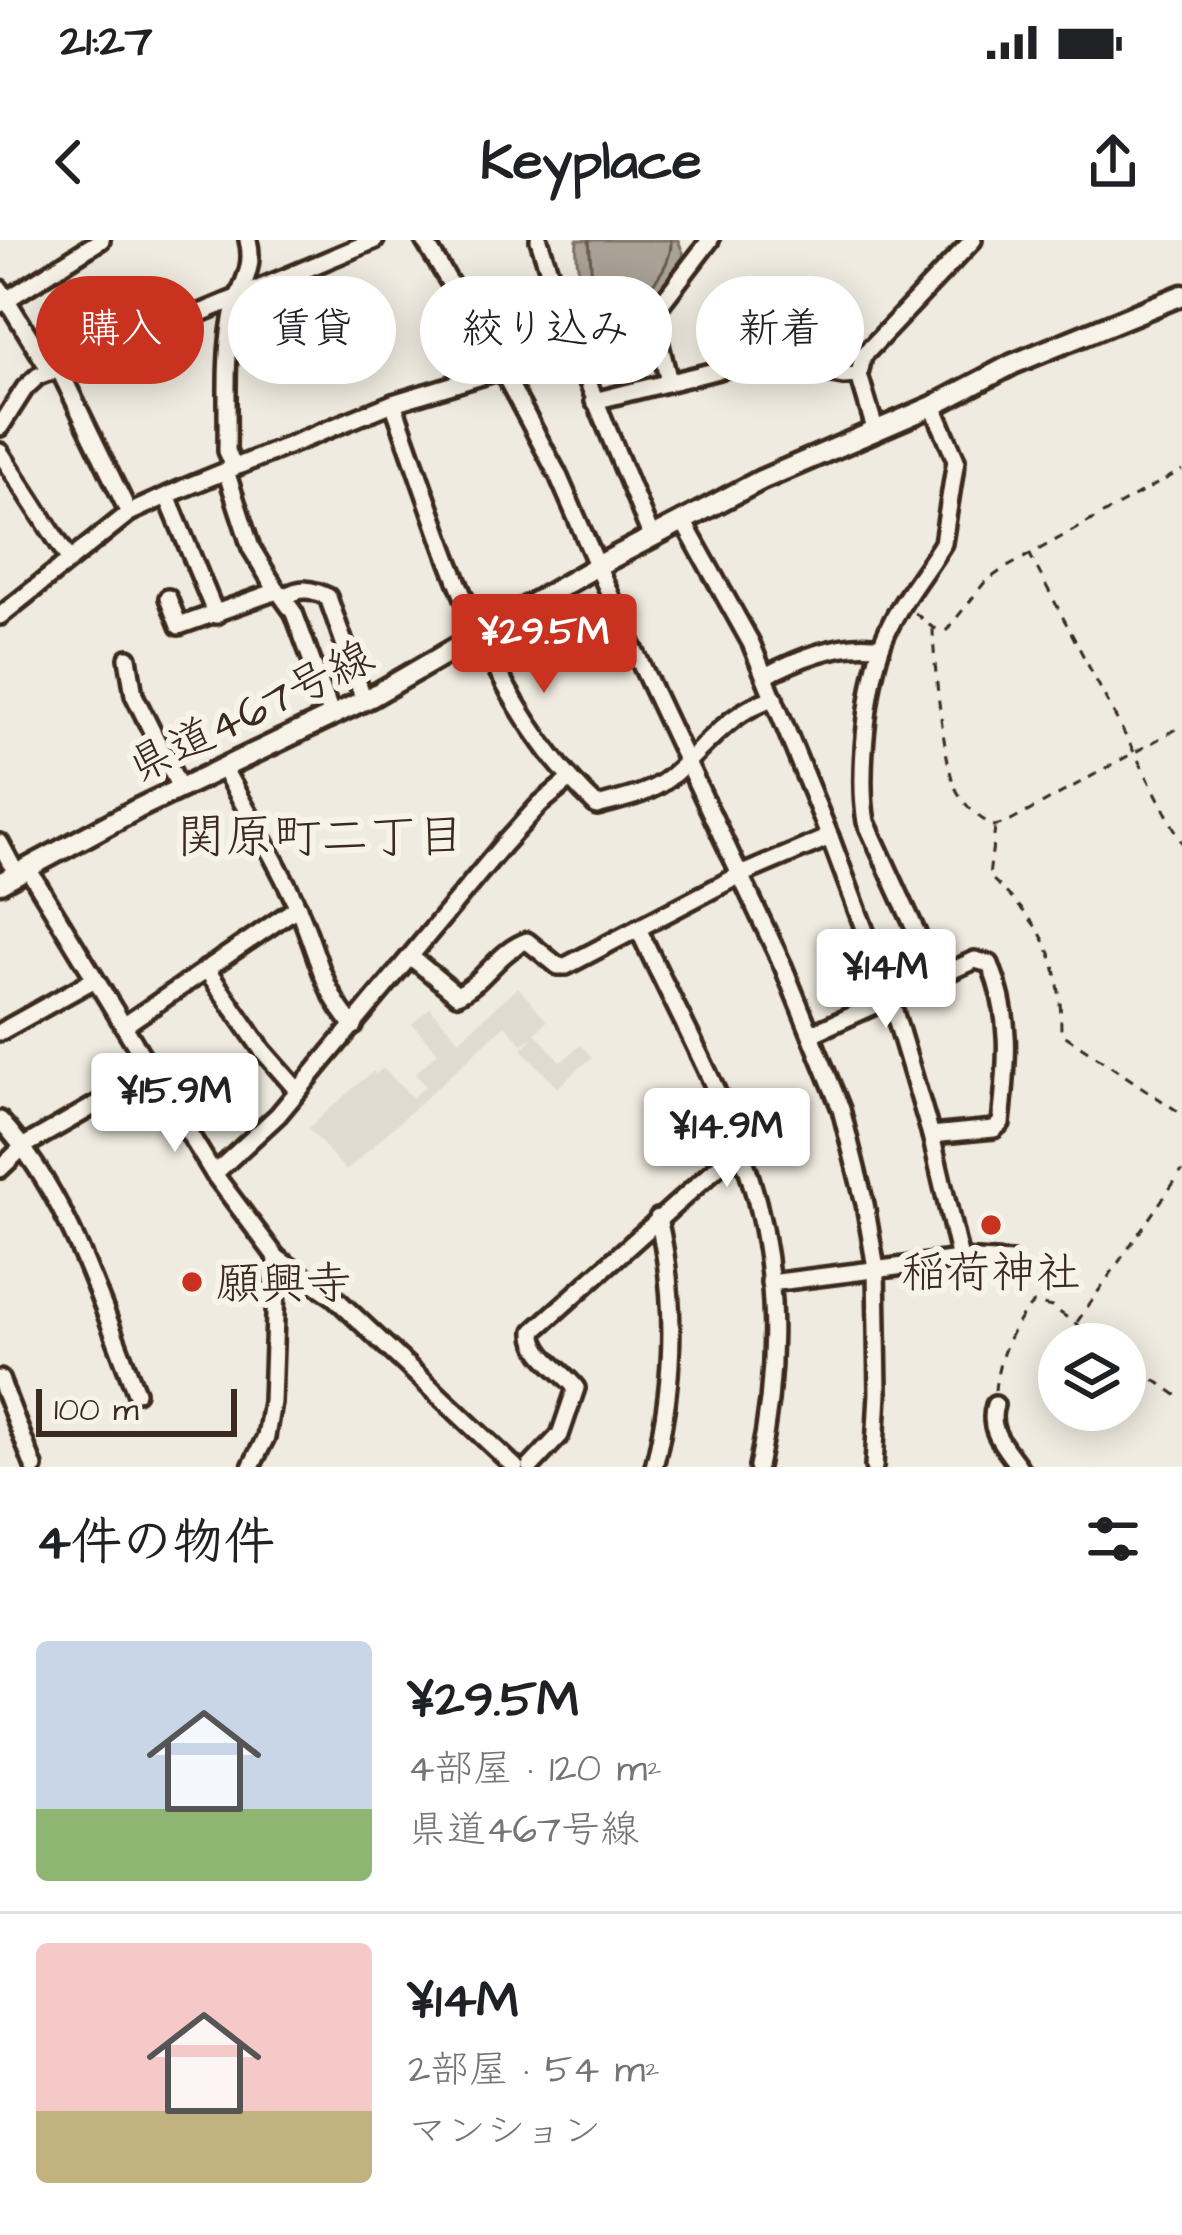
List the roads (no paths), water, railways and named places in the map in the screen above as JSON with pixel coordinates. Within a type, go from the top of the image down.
[{"type":"main road","name":"県道467号線","points":[[14,874],[364,700],[599,565],[761,480],[877,432],[1013,364],[1182,295]]},
{"type":"street","points":[[36,344],[2,298],[100,240]]},
{"type":"street","points":[[248,240],[248,276]]},
{"type":"street","points":[[290,276],[375,240]]},
{"type":"street","points":[[424,240],[446,276]]},
{"type":"street","points":[[539,240],[551,276]]},
{"type":"street","points":[[672,288],[710,240]]},
{"type":"street","points":[[864,362],[869,348],[973,240]]},
{"type":"street","points":[[0,427],[26,388],[36,382]]},
{"type":"street","points":[[62,384],[129,513]]},
{"type":"street","points":[[230,384],[227,451],[251,548],[281,594],[332,716]]},
{"type":"street","points":[[0,616],[129,513],[393,403],[452,384]]},
{"type":"street","points":[[509,384],[558,476],[812,1034],[849,1139],[876,1268],[874,1467]]},
{"type":"street","points":[[588,384],[652,538]]},
{"type":"street","points":[[594,401],[661,384]]},
{"type":"street","points":[[862,384],[877,432]]},
{"type":"street","points":[[393,403],[479,637],[569,780],[598,806],[641,794],[667,780],[737,714],[774,698]]},
{"type":"street","points":[[933,406],[953,449],[954,482],[943,543],[881,647],[865,753],[863,804],[866,822],[937,977]]},
{"type":"street","points":[[0,452],[69,560]]},
{"type":"street","points":[[167,496],[215,616]]},
{"type":"street","points":[[683,521],[765,676],[830,837],[891,1001],[931,1135],[960,1259]]},
{"type":"street","points":[[168,598],[179,626],[295,590],[312,589],[328,597],[364,700]]},
{"type":"street","points":[[765,676],[794,660],[857,646],[881,647]]},
{"type":"street","points":[[128,658],[134,695],[180,788]]},
{"type":"street","points":[[224,767],[298,908],[341,1013],[354,1026]]},
{"type":"street","points":[[214,1174],[265,1129],[502,846],[569,780]]},
{"type":"street","points":[[411,958],[457,994],[475,984],[518,943],[534,944],[558,966],[566,966],[740,875],[830,837]]},
{"type":"street","points":[[0,843],[14,874],[125,1025],[214,1174],[277,1258],[333,1296],[515,1467]]},
{"type":"street","points":[[125,1025],[298,908]]},
{"type":"street","points":[[638,928],[740,1147],[758,1206],[770,1283],[772,1385],[758,1467]]},
{"type":"street","points":[[812,1034],[975,960],[990,964],[1002,993],[1009,1031],[1001,1123],[994,1129],[931,1135]]},
{"type":"street","points":[[206,969],[263,1052],[298,1091]]},
{"type":"street","points":[[0,1031],[94,979]]},
{"type":"street","points":[[0,1168],[24,1146],[154,1071]]},
{"type":"street","points":[[0,1120],[24,1146],[75,1237],[136,1392]]},
{"type":"street","points":[[530,1467],[560,1435],[576,1388],[537,1349],[534,1331],[740,1147]]},
{"type":"street","points":[[653,1467],[670,1372],[669,1304],[658,1218]]},
{"type":"street","points":[[251,1467],[266,1437],[272,1402],[277,1258]]},
{"type":"street","points":[[770,1283],[960,1259],[1011,1262]]},
{"type":"street","points":[[0,1379],[34,1467]]},
{"type":"street","points":[[993,1412],[1018,1467]]},
{"type":"water","points":[[577,240],[678,240],[684,255],[669,276],[580,276]]},
{"type":"place","name":"稲荷神社","points":[[991,1225]]},
{"type":"place","name":"願興寺","points":[[192,1282]]},
{"type":"district","name":"関原町二丁目","points":[[321,835]]}]
